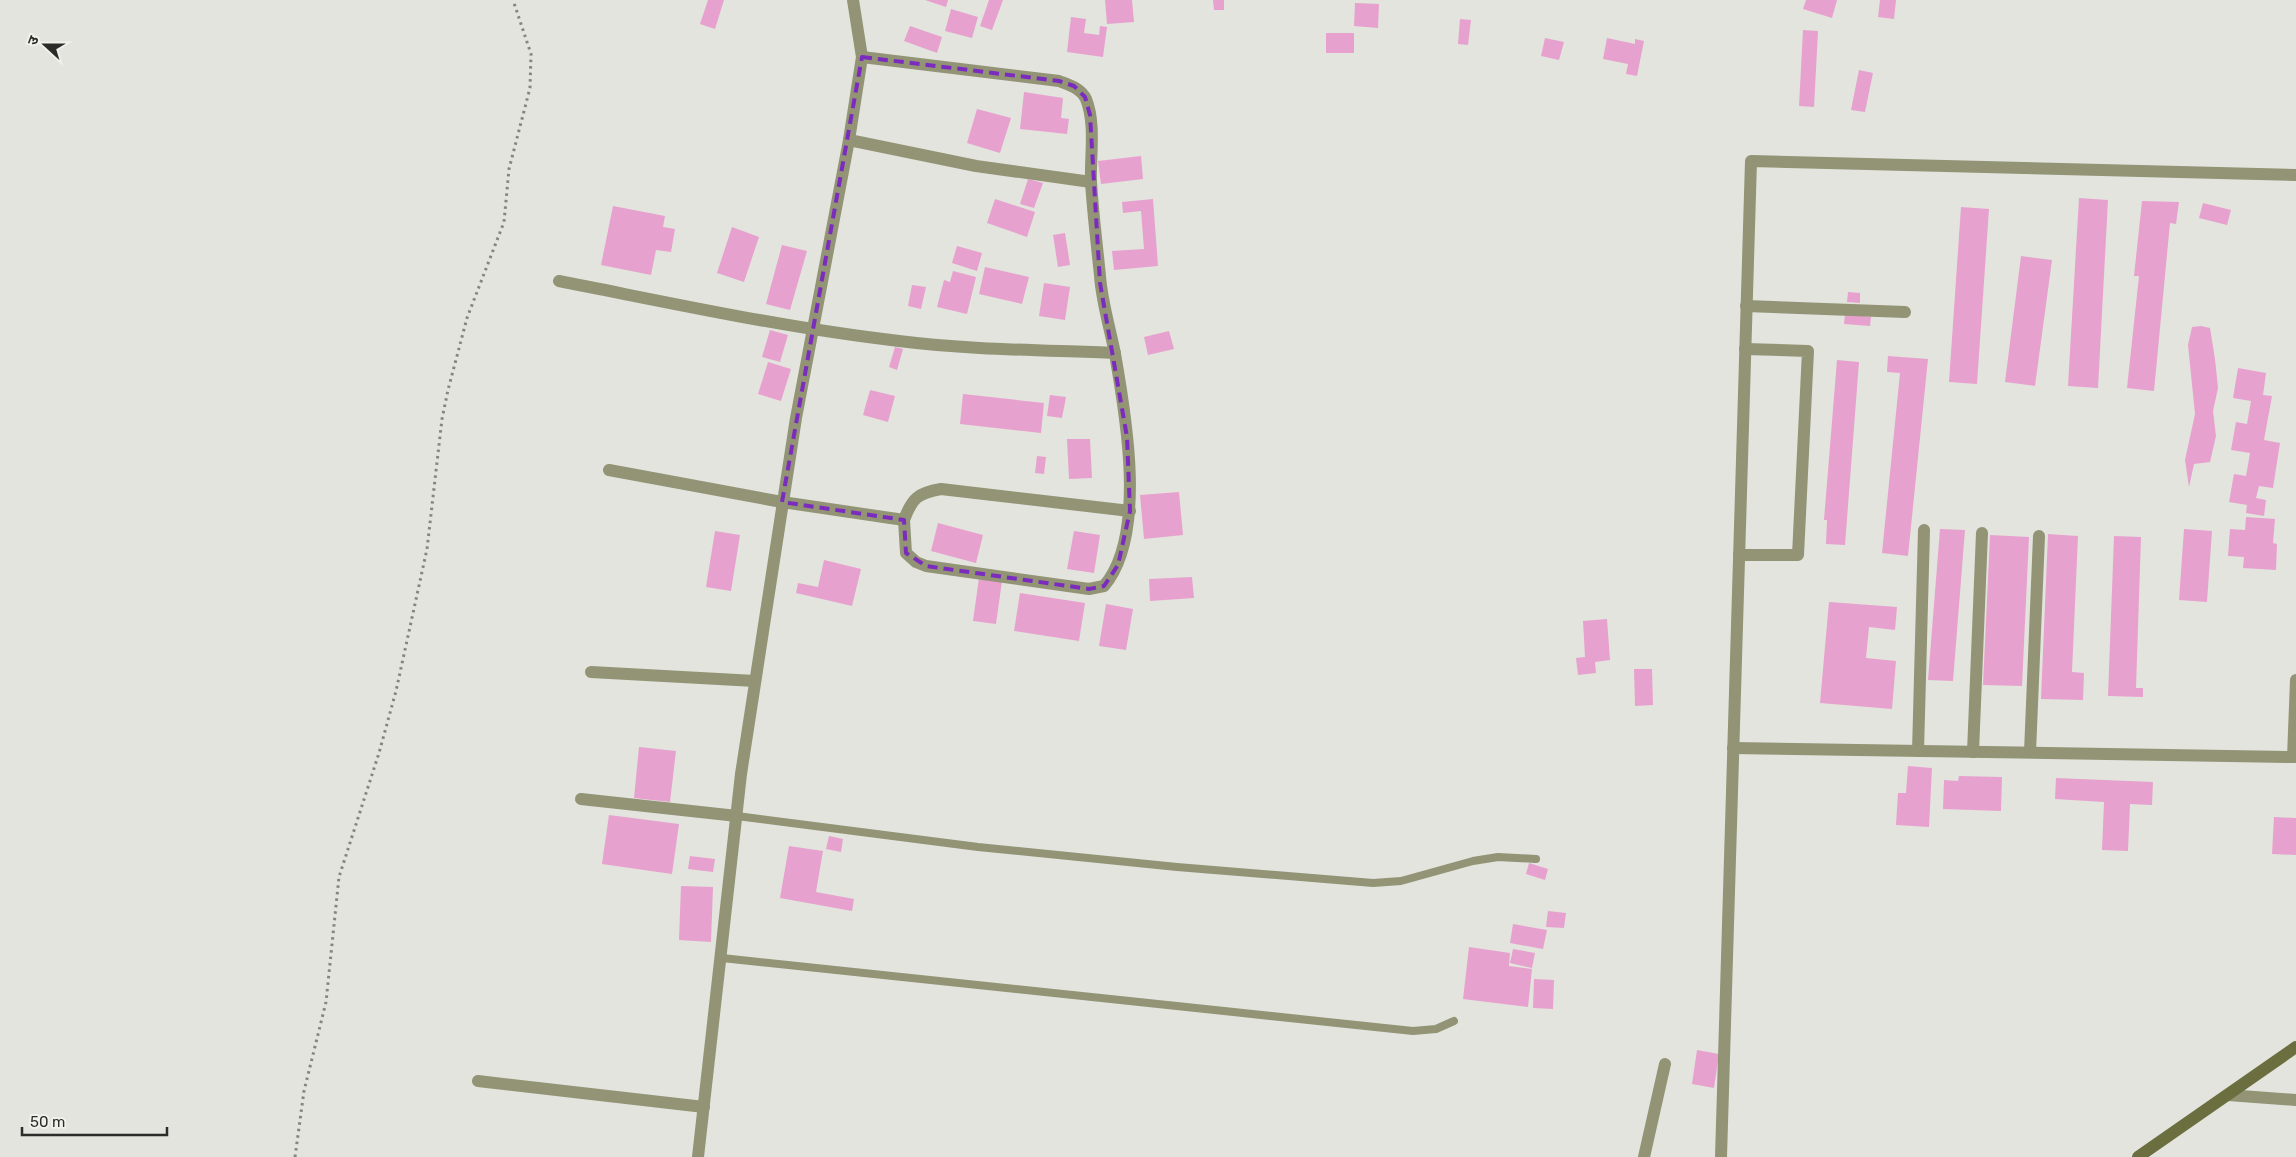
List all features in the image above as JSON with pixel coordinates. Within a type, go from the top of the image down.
[{"type":"main road","points":[[2138,1157],[2296,1047]]},
{"type":"street","points":[[698,1157],[722,958],[741,774],[782,502],[849,140],[862,57],[858,22],[852,0]]},
{"type":"street","points":[[862,57],[1059,81],[1074,86],[1086,98],[1090,115],[1091,182],[1100,283],[1115,352],[1127,437],[1130,511],[1114,571],[1104,586],[1089,589],[926,566],[916,562],[906,553],[904,520],[910,504],[916,497],[925,492],[941,489],[1130,511]]},
{"type":"street","points":[[849,140],[976,166],[1091,182]]},
{"type":"street","points":[[1721,1157],[1750,161],[2296,175]]},
{"type":"street","points":[[559,281],[814,330],[953,346],[1115,352]]},
{"type":"street","points":[[1746,306],[1905,312]]},
{"type":"street","points":[[1739,555],[1798,555],[1808,350],[1745,349]]},
{"type":"street","points":[[609,470],[782,502],[904,520]]},
{"type":"street","points":[[1918,751],[1924,530]]},
{"type":"street","points":[[1973,752],[1982,533]]},
{"type":"street","points":[[2030,752],[2039,536]]},
{"type":"street","points":[[591,672],[755,682]]},
{"type":"street","points":[[1733,748],[2295,757],[2296,680]]},
{"type":"street","points":[[580,799],[737,816]]},
{"type":"street","points":[[1644,1157],[1665,1064]]},
{"type":"street","points":[[478,1081],[704,1107]]},
{"type":"street","points":[[2228,1095],[2296,1100]]},
{"type":"lane","points":[[737,816],[978,847],[1178,867],[1373,883],[1401,881],[1474,862],[1498,858],[1536,859]]},
{"type":"lane","points":[[722,958],[1413,1031],[1436,1029],[1454,1021]]},
{"type":"path","points":[[295,1157],[304,1091],[326,1002],[339,877],[380,753],[396,691],[427,549],[441,427],[448,390],[467,318],[504,222],[509,169],[530,88],[531,54],[513,0]]},
{"type":"highlighted area","points":[[862,57],[1059,81],[1074,86],[1085,97],[1090,115],[1100,283],[1127,437],[1130,511],[1118,565],[1104,586],[1089,589],[926,566],[906,553],[904,520],[782,502]]},
{"type":"building","points":[[708,0],[724,0],[715,29],[700,24]]},
{"type":"building","points":[[925,0],[948,0],[946,7]]},
{"type":"building","points":[[989,0],[1003,0],[992,30],[980,26]]},
{"type":"building","points":[[1105,0],[1132,0],[1134,22],[1107,24]]},
{"type":"building","points":[[1213,0],[1224,0],[1224,10],[1214,10]]},
{"type":"building","points":[[1806,0],[1837,0],[1832,18],[1803,9]]},
{"type":"building","points":[[1880,0],[1896,0],[1894,19],[1878,17]]},
{"type":"building","points":[[1355,3],[1379,4],[1378,28],[1354,26]]},
{"type":"building","points":[[951,9],[978,17],[972,38],[945,31]]},
{"type":"building","points":[[1071,17],[1086,19],[1084,33],[1099,35],[1100,26],[1107,27],[1103,57],[1067,52]]},
{"type":"building","points":[[1460,19],[1471,20],[1468,45],[1458,44]]},
{"type":"building","points":[[910,26],[942,37],[937,53],[904,41]]},
{"type":"building","points":[[1803,30],[1818,31],[1814,107],[1799,106]]},
{"type":"building","points":[[1326,33],[1354,33],[1354,53],[1326,53]]},
{"type":"building","points":[[1545,38],[1564,42],[1559,60],[1541,56]]},
{"type":"building","points":[[1607,38],[1635,44],[1635,39],[1644,41],[1637,76],[1626,74],[1628,64],[1603,59]]},
{"type":"building","points":[[1859,70],[1873,73],[1865,112],[1851,110]]},
{"type":"building","points":[[1024,92],[1063,98],[1061,118],[1069,119],[1067,134],[1020,129]]},
{"type":"building","points":[[977,109],[1011,118],[1000,153],[967,143]]},
{"type":"building","points":[[1141,156],[1143,179],[1101,184],[1098,161]]},
{"type":"building","points":[[1028,179],[1043,183],[1034,208],[1020,204]]},
{"type":"building","points":[[2079,198],[2108,200],[2098,388],[2068,386]]},
{"type":"building","points":[[995,199],[1035,212],[1027,237],[987,223]]},
{"type":"building","points":[[1153,199],[1158,266],[1114,270],[1112,251],[1144,249],[1141,211],[1123,213],[1122,202]]},
{"type":"building","points":[[2142,201],[2179,202],[2176,224],[2170,223],[2154,391],[2127,388],[2139,276],[2134,276]]},
{"type":"building","points":[[2203,203],[2231,210],[2227,225],[2199,218]]},
{"type":"building","points":[[613,206],[665,216],[663,227],[675,229],[671,252],[656,250],[651,275],[601,265]]},
{"type":"building","points":[[1961,207],[1989,209],[1977,384],[1949,382]]},
{"type":"building","points":[[732,227],[759,237],[744,282],[717,273]]},
{"type":"building","points":[[1065,233],[1070,265],[1058,267],[1053,235]]},
{"type":"building","points":[[782,245],[807,251],[790,310],[766,304]]},
{"type":"building","points":[[957,246],[982,253],[977,271],[952,263]]},
{"type":"building","points":[[2021,256],[2052,260],[2035,386],[2005,382]]},
{"type":"building","points":[[985,267],[1029,277],[1022,304],[979,294]]},
{"type":"building","points":[[953,271],[976,277],[967,314],[937,307],[944,280],[950,282]]},
{"type":"building","points":[[1044,283],[1070,287],[1065,320],[1039,316]]},
{"type":"building","points":[[912,285],[926,287],[921,309],[908,306]]},
{"type":"building","points":[[1848,292],[1860,293],[1860,303],[1847,302]]},
{"type":"building","points":[[1845,314],[1871,317],[1870,326],[1844,324]]},
{"type":"building","points":[[2192,327],[2210,328],[2215,359],[2218,388],[2213,411],[2216,436],[2210,462],[2194,464],[2189,487],[2185,460],[2195,414],[2188,345]]},
{"type":"building","points":[[770,330],[788,335],[780,362],[762,357]]},
{"type":"building","points":[[1169,331],[1174,349],[1148,355],[1144,337]]},
{"type":"building","points":[[895,347],[903,349],[897,370],[889,367]]},
{"type":"building","points":[[1888,356],[1928,359],[1908,556],[1882,553],[1900,373],[1887,372]]},
{"type":"building","points":[[1837,360],[1859,362],[1845,545],[1826,544],[1827,520],[1824,520]]},
{"type":"building","points":[[768,362],[791,369],[781,401],[758,394]]},
{"type":"building","points":[[2238,368],[2266,373],[2263,395],[2272,396],[2264,440],[2280,443],[2273,488],[2259,486],[2256,498],[2266,500],[2264,516],[2246,513],[2247,505],[2229,502],[2234,474],[2246,476],[2250,453],[2231,450],[2236,422],[2247,424],[2251,401],[2233,398]]},
{"type":"building","points":[[870,390],[895,396],[888,422],[863,415]]},
{"type":"building","points":[[963,394],[1044,403],[1041,433],[960,424]]},
{"type":"building","points":[[1050,395],[1066,397],[1062,418],[1047,416]]},
{"type":"building","points":[[1067,439],[1090,439],[1092,478],[1069,479]]},
{"type":"building","points":[[1037,456],[1046,457],[1044,474],[1035,473]]},
{"type":"building","points":[[1179,492],[1183,535],[1144,539],[1140,495]]},
{"type":"building","points":[[2246,517],[2275,519],[2273,543],[2277,544],[2276,570],[2243,568],[2244,557],[2228,556],[2230,529],[2245,530]]},
{"type":"building","points":[[938,523],[983,535],[976,563],[931,551]]},
{"type":"building","points":[[1940,529],[1965,530],[1953,681],[1928,680]]},
{"type":"building","points":[[2184,529],[2212,531],[2207,602],[2179,600]]},
{"type":"building","points":[[715,531],[740,535],[731,591],[706,587]]},
{"type":"building","points":[[1074,531],[1100,535],[1094,573],[1067,569]]},
{"type":"building","points":[[2048,534],[2078,536],[2072,672],[2084,673],[2083,700],[2041,699]]},
{"type":"building","points":[[1990,535],[2029,537],[2022,686],[1983,685]]},
{"type":"building","points":[[2114,536],[2141,537],[2136,688],[2143,688],[2143,697],[2108,696]]},
{"type":"building","points":[[824,560],[861,569],[852,606],[796,593],[798,583],[818,587]]},
{"type":"building","points":[[1192,577],[1194,598],[1150,601],[1149,579]]},
{"type":"building","points":[[979,578],[1002,581],[996,624],[973,621]]},
{"type":"building","points":[[1020,593],[1085,603],[1079,641],[1014,631]]},
{"type":"building","points":[[1829,602],[1897,607],[1895,630],[1869,627],[1866,658],[1896,661],[1892,709],[1820,703]]},
{"type":"building","points":[[1106,604],[1133,609],[1126,650],[1099,646]]},
{"type":"building","points":[[1607,619],[1610,660],[1595,662],[1596,673],[1578,675],[1576,658],[1585,657],[1583,621]]},
{"type":"building","points":[[1634,669],[1652,669],[1653,705],[1635,706]]},
{"type":"building","points":[[639,747],[676,751],[670,802],[634,798]]},
{"type":"building","points":[[1908,766],[1932,768],[1929,827],[1896,825],[1898,793],[1906,793]]},
{"type":"building","points":[[1959,776],[2002,777],[2001,811],[1943,809],[1944,780],[1958,781]]},
{"type":"building","points":[[2056,778],[2153,782],[2152,805],[2130,804],[2128,851],[2102,850],[2104,802],[2055,799]]},
{"type":"building","points":[[609,815],[679,824],[672,874],[602,864]]},
{"type":"building","points":[[2274,817],[2296,818],[2296,855],[2272,854]]},
{"type":"building","points":[[829,836],[843,839],[841,852],[826,849]]},
{"type":"building","points":[[789,846],[823,851],[816,892],[854,899],[852,911],[780,898]]},
{"type":"building","points":[[690,856],[715,859],[713,872],[688,869]]},
{"type":"building","points":[[1529,863],[1548,869],[1545,880],[1526,874]]},
{"type":"building","points":[[681,886],[713,887],[711,942],[679,940]]},
{"type":"building","points":[[1548,911],[1566,913],[1564,928],[1546,927]]},
{"type":"building","points":[[1513,924],[1547,930],[1543,949],[1510,943]]},
{"type":"building","points":[[1469,947],[1510,953],[1509,966],[1532,969],[1528,1007],[1463,999]]},
{"type":"building","points":[[1513,949],[1535,953],[1532,968],[1510,963]]},
{"type":"building","points":[[1534,979],[1554,980],[1553,1009],[1533,1008]]},
{"type":"building","points":[[1697,1050],[1719,1054],[1714,1088],[1692,1084]]}]
